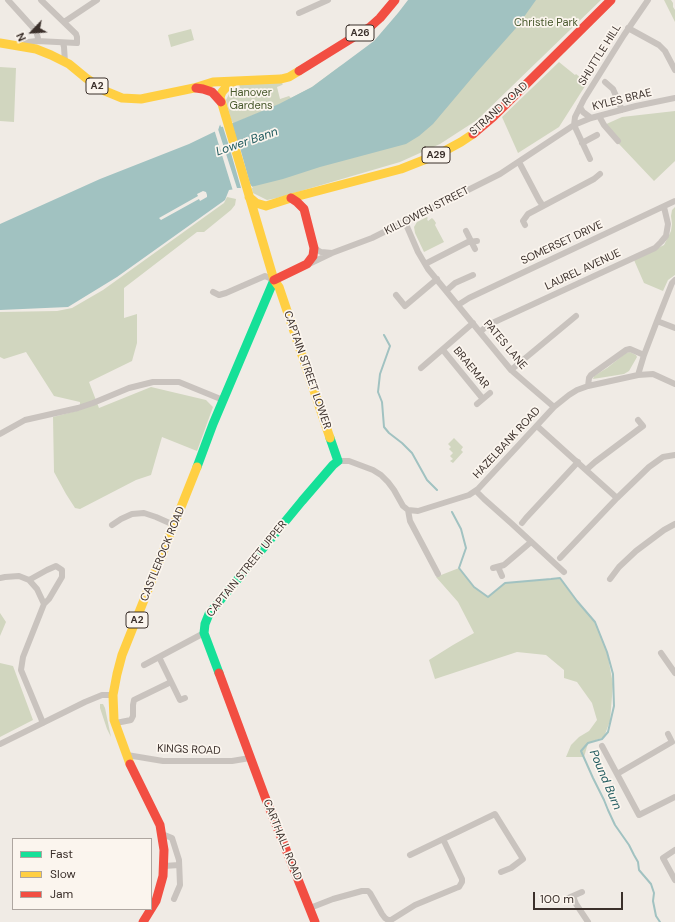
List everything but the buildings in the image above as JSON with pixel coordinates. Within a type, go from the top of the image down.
[{"type":"main road","name":"A26","points":[[213,82],[281,79],[289,77],[370,26],[380,18],[396,0]]},
{"type":"main road","name":"STRAND ROAD","points":[[266,206],[401,169],[439,154],[461,142],[476,132],[493,117],[611,0]]},
{"type":"main road","name":"A2","points":[[4,44],[36,49],[51,55],[65,62],[105,91],[122,98],[141,99],[194,88],[213,82]]},
{"type":"main road","name":"A2","points":[[237,81],[230,83],[224,89],[221,94],[221,102],[252,201],[255,219],[274,280]]},
{"type":"main road","name":"A2","points":[[194,88],[212,92],[221,102]]},
{"type":"main road","points":[[304,208],[317,192]]},
{"type":"main road","points":[[291,198],[304,208],[314,248],[313,256],[308,264]]},
{"type":"main road","points":[[252,201],[266,206]]},
{"type":"main road","points":[[255,219],[259,211],[266,206]]},
{"type":"main road","name":"KILLOWEN STREET","points":[[274,280],[308,264]]},
{"type":"main road","name":"CASTLEROCK ROAD","points":[[152,907],[156,901],[163,876],[164,850],[162,834],[160,825],[131,766],[114,720],[113,695],[117,674],[122,655],[189,489],[213,424],[274,280]]},
{"type":"main road","name":"CAPTAIN STREET LOWER","points":[[274,280],[279,287],[338,461]]},
{"type":"main road","name":"CAPTAIN STREET UPPER","points":[[250,758],[208,645],[204,633],[205,624],[209,614],[302,501],[338,461]]},
{"type":"main road","name":"CARTHALL ROAD","points":[[250,758],[315,922]]},
{"type":"main road","name":"CASTLEROCK ROAD","points":[[143,922],[150,910]]},
{"type":"street","points":[[8,0],[36,31],[38,41]]},
{"type":"street","points":[[4,44],[38,41],[77,44],[77,37],[41,0]]},
{"type":"street","points":[[64,22],[97,0]]},
{"type":"street","points":[[299,13],[328,0]]},
{"type":"street","name":"SHUTTLE HILL","points":[[574,125],[574,117],[628,28],[648,0]]},
{"type":"street","points":[[628,28],[659,45],[666,51],[675,70]]},
{"type":"street","points":[[63,43],[65,62]]},
{"type":"street","points":[[605,82],[613,89],[622,110]]},
{"type":"street","name":"KYLES BRAE","points":[[574,125],[591,118],[675,98]]},
{"type":"street","points":[[580,107],[583,112],[591,118]]},
{"type":"street","points":[[599,116],[604,125],[618,141]]},
{"type":"street","points":[[574,125],[590,159]]},
{"type":"street","name":"KILLOWEN STREET","points":[[308,264],[372,238],[500,174],[574,125]]},
{"type":"street","points":[[582,143],[597,135]]},
{"type":"street","points":[[519,162],[543,206]]},
{"type":"street","points":[[525,225],[523,221],[528,214],[594,180],[600,174]]},
{"type":"street","name":"SOMERSET DRIVE","points":[[458,305],[468,298],[675,201]]},
{"type":"street","name":"LAUREL AVENUE","points":[[480,332],[488,326],[655,248],[666,236],[668,224],[664,207]]},
{"type":"street","name":"PATES LANE","points":[[404,222],[425,264],[446,291],[511,370],[554,407]]},
{"type":"street","points":[[466,231],[474,242],[475,249]]},
{"type":"street","points":[[425,264],[468,242],[474,242]]},
{"type":"street","points":[[314,248],[321,252],[332,253]]},
{"type":"street","points":[[446,291],[456,283],[473,274]]},
{"type":"street","points":[[213,292],[219,295],[226,293],[265,276],[274,280]]},
{"type":"street","points":[[396,296],[405,306],[437,279]]},
{"type":"street","points":[[638,375],[656,321],[672,283],[675,280]]},
{"type":"street","points":[[511,370],[576,316]]},
{"type":"street","points":[[656,321],[675,328]]},
{"type":"street","name":"BRAEMAR","points":[[422,368],[473,324]]},
{"type":"street","points":[[588,386],[591,375],[626,350],[630,349],[644,355]]},
{"type":"street","name":"BRAEMAR","points":[[443,350],[483,399]]},
{"type":"street","name":"HAZELBANK ROAD","points":[[408,510],[418,511],[469,495],[476,491],[489,479],[554,407],[570,395],[588,386],[638,375],[653,374],[675,384]]},
{"type":"street","points":[[0,434],[25,420],[93,403],[129,388],[153,382],[179,382],[223,400]]},
{"type":"street","name":"BRAEMAR","points":[[476,404],[490,393]]},
{"type":"street","points":[[586,470],[643,426],[638,420]]},
{"type":"street","points":[[537,426],[616,498]]},
{"type":"street","points":[[560,558],[616,498],[649,467],[663,457],[675,455]]},
{"type":"street","points":[[338,461],[349,461],[373,470],[381,475],[391,486],[403,506],[408,510],[410,521],[438,574]]},
{"type":"street","points":[[522,523],[578,462]]},
{"type":"street","points":[[476,491],[564,572]]},
{"type":"street","points":[[112,525],[132,514],[144,513],[174,525]]},
{"type":"street","points":[[610,579],[619,567],[636,550],[675,524]]},
{"type":"street","points":[[502,576],[496,567],[504,565],[531,542]]},
{"type":"street","points":[[29,580],[56,566],[62,570],[62,577],[49,599],[44,604],[23,657],[21,670],[43,723]]},
{"type":"street","points":[[0,578],[19,576],[29,580],[37,589],[44,604]]},
{"type":"street","points":[[144,665],[204,633]]},
{"type":"street","points":[[661,653],[675,673]]},
{"type":"street","points":[[158,657],[180,700],[185,698]]},
{"type":"street","points":[[116,723],[131,720],[133,716],[134,700],[171,682]]},
{"type":"street","points":[[0,744],[102,695],[113,695]]},
{"type":"street","points":[[617,774],[672,742],[668,734]]},
{"type":"street","points":[[602,746],[639,815],[675,798]]},
{"type":"street","name":"KINGS ROAD","points":[[127,755],[163,761],[232,761],[250,758]]},
{"type":"street","points":[[410,855],[495,814],[523,859],[511,868],[501,872]]},
{"type":"street","points":[[162,834],[172,838],[179,860],[180,885],[174,899]]},
{"type":"street","points":[[310,908],[340,897],[362,891],[368,891],[385,918],[391,920],[415,905],[459,887],[462,879],[443,839]]},
{"type":"street","points":[[675,850],[663,858],[675,880]]},
{"type":"street","points":[[164,866],[179,865]]},
{"type":"street","points":[[566,899],[582,892]]},
{"type":"street","points":[[573,896],[576,904],[588,922]]},
{"type":"green space","name":"Christie Park","points":[[528,0],[601,0],[477,120],[440,144],[400,162],[277,198],[267,200],[253,193],[251,185]]},
{"type":"green space","points":[[664,0],[671,0],[673,3],[675,10],[675,22]]},
{"type":"green space","points":[[191,29],[194,40],[171,47],[168,35]]},
{"type":"green space","points":[[559,62],[587,83],[559,127],[518,153],[502,117]]},
{"type":"green space","name":"Hanover Gardens","points":[[343,64],[312,91],[232,124],[233,123],[226,100],[229,94],[232,95],[235,89],[240,88],[239,84],[280,82],[283,84],[277,87],[280,99],[289,96],[291,98],[312,87]]},
{"type":"green space","points":[[0,67],[16,68],[14,122],[0,121]]},
{"type":"green space","points":[[675,111],[675,161],[654,181],[602,126],[622,117]]},
{"type":"green space","points":[[227,197],[236,199],[235,205],[231,210],[204,232],[197,232],[124,288],[124,318],[137,314],[137,343],[132,361],[89,382],[99,408],[151,387],[206,400],[213,407],[197,451],[162,437],[151,475],[136,480],[80,509],[75,508],[54,472],[53,417],[80,410],[80,402],[54,396],[26,352],[4,359],[0,357],[0,312],[57,311],[72,308],[103,290],[224,203]]},
{"type":"green space","points":[[675,207],[675,275],[668,280],[663,291],[644,283],[634,260],[664,245],[671,231],[672,210]]},
{"type":"green space","points":[[427,217],[428,221],[432,218],[434,220],[444,242],[424,252],[415,233],[414,227],[417,222]]},
{"type":"green space","points":[[630,352],[637,357],[629,371],[624,374],[593,379],[594,376],[626,353]]},
{"type":"green space","points":[[454,438],[463,447],[461,450],[463,452],[453,463],[450,461],[453,459],[450,456],[453,453],[449,449],[451,447],[448,444]]},
{"type":"green space","points":[[459,568],[474,587],[488,597],[505,583],[560,578],[595,622],[607,652],[613,684],[610,721],[604,737],[588,743],[584,757],[566,757],[571,745],[579,737],[589,731],[597,720],[592,703],[577,682],[564,678],[564,670],[546,655],[517,652],[435,679],[429,660],[474,633],[458,602],[436,577]]},
{"type":"green space","points":[[0,613],[6,622],[0,636]]},
{"type":"green space","points":[[0,663],[13,666],[33,720],[0,737]]},
{"type":"green space","points":[[100,704],[103,704],[105,708],[111,737],[100,708]]},
{"type":"water","name":"Lower Bann","points":[[408,0],[536,0],[516,28],[433,124],[419,136],[406,144],[320,167],[283,179],[255,186],[229,190],[225,200],[117,277],[68,307],[0,310],[0,224],[100,179],[189,144],[218,130],[220,124],[221,127],[233,123],[279,104],[312,87],[374,41]]},
{"type":"pier","points":[[232,121],[250,184],[253,188],[233,191],[214,129],[219,122],[221,122],[222,125]],"holes":[[[220,124],[223,127],[229,146],[241,188],[237,188],[218,129]]]},
{"type":"pier","points":[[203,191],[206,192],[207,197],[200,201],[199,199],[161,220],[159,218],[198,196],[197,194]]},
{"type":"waterway","name":"Pound Burn","points":[[384,335],[390,346],[380,374],[378,392],[382,402],[384,427],[412,453],[427,480],[437,490]]},
{"type":"waterway","name":"Pound Burn","points":[[452,512],[461,529],[466,548],[459,568],[474,587],[488,597],[505,583],[560,578],[595,622],[607,652],[613,674],[614,706],[608,732],[602,739],[588,743],[581,751],[615,825],[629,845],[638,862],[639,870],[651,884],[654,893],[653,901],[656,916],[660,922]]},
{"type":"traffic: fast","points":[[197,467],[213,424],[274,280]]},
{"type":"traffic: fast","points":[[219,673],[204,633],[205,624],[209,614],[302,501],[338,461],[330,438]]},
{"type":"traffic: slow","points":[[0,43],[36,49],[51,55],[69,64],[105,91],[122,98],[141,99],[194,88],[213,82],[281,79],[289,77],[299,71]]},
{"type":"traffic: slow","points":[[236,81],[230,83],[222,92],[220,97],[274,280]]},
{"type":"traffic: slow","points":[[249,197],[256,203],[266,206],[401,169],[439,154],[473,134]]},
{"type":"traffic: slow","points":[[274,280],[279,287],[330,438]]},
{"type":"traffic: slow","points":[[130,764],[114,720],[113,695],[117,674],[122,655],[197,467]]},
{"type":"traffic: jam","points":[[299,71],[370,27],[380,18],[395,0]]},
{"type":"traffic: jam","points":[[473,134],[493,117],[611,0]]},
{"type":"traffic: jam","points":[[196,88],[212,92],[221,102]]},
{"type":"traffic: jam","points":[[274,280],[307,264],[313,256],[314,248],[304,209],[291,198]]},
{"type":"traffic: jam","points":[[219,673],[265,797],[315,922]]},
{"type":"traffic: jam","points":[[130,764],[160,825],[164,850],[163,876],[156,901],[152,907]]},
{"type":"traffic: jam","points":[[143,922],[150,910]]}]
